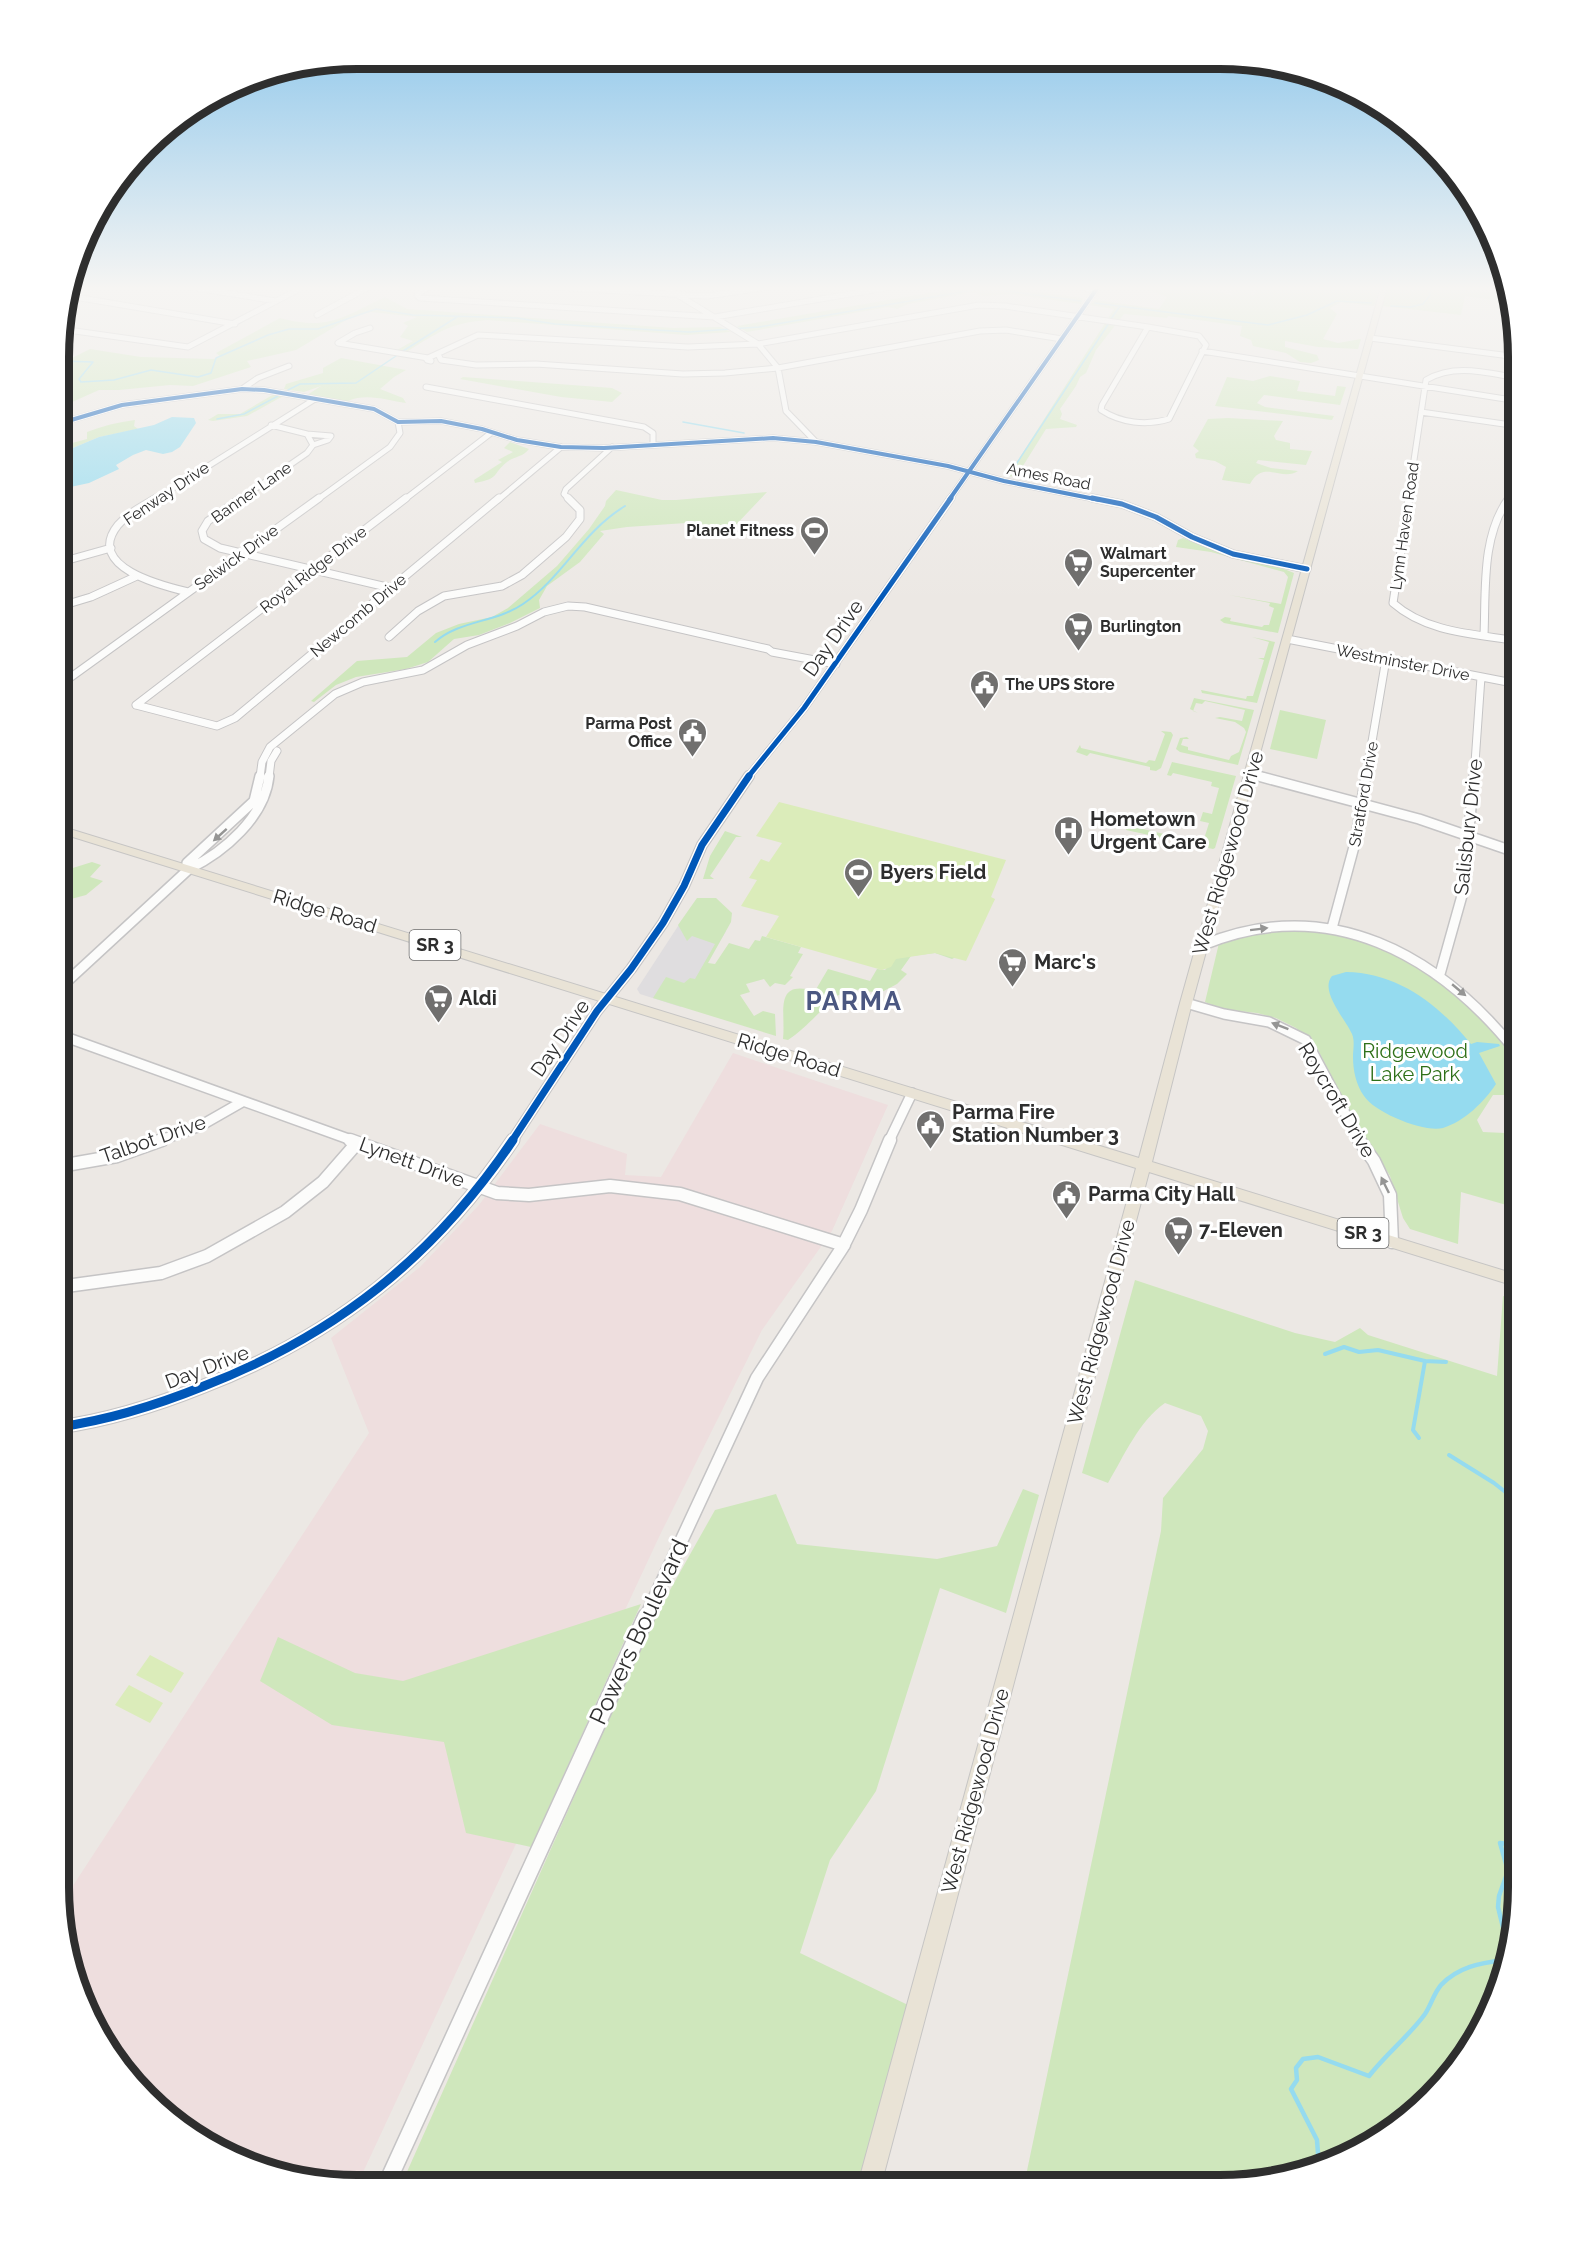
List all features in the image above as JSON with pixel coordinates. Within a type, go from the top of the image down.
[{"type":"main road","name":"West Ridgewood Drive","points":[[871,2175],[1186,1003],[1355,392]]},
{"type":"main road","name":"Ridge Road","points":[[69,832],[1508,1278]]},
{"type":"street","points":[[69,419],[122,405],[222,392]]},
{"type":"street","points":[[274,392],[374,410],[398,422]]},
{"type":"street","points":[[452,392],[644,427],[653,433],[653,444]]},
{"type":"street","points":[[782,392],[786,411],[816,442]]},
{"type":"street","name":"Day Drive","points":[[69,1424],[143,1408],[175,1397],[240,1374],[312,1338],[378,1292],[434,1240],[480,1187],[597,1011],[608,999],[670,911],[702,845],[716,824],[766,752],[804,708],[836,664],[1025,392]]},
{"type":"street","points":[[1110,392],[1101,410],[1109,416],[1155,423],[1169,419],[1182,392]]},
{"type":"street","name":"Lynn Haven Road","points":[[1423,392],[1393,603],[1400,611],[1414,619],[1508,639]]},
{"type":"street","points":[[1456,392],[1508,400]]},
{"type":"street","name":"Fenway Drive","points":[[188,592],[136,576],[117,564],[111,548],[111,538],[115,529],[127,517],[315,399]]},
{"type":"street","points":[[1421,412],[1508,425]]},
{"type":"street","name":"Ames Road","points":[[398,422],[441,421],[517,440],[561,447],[612,447],[773,438],[816,442],[1122,504],[1156,517],[1192,537],[1233,554],[1307,568]]},
{"type":"street","name":"Selwick Drive","points":[[69,678],[390,447],[399,433],[398,422]]},
{"type":"street","name":"Banner Lane","points":[[242,553],[208,543],[202,533],[205,524],[307,453],[313,445],[328,440],[331,436],[308,434],[271,425]]},
{"type":"street","name":"Royal Ridge Drive","points":[[136,705],[490,433]]},
{"type":"street","points":[[308,434],[313,445]]},
{"type":"street","points":[[803,440],[810,435]]},
{"type":"street","name":"Newcomb Drive","points":[[136,705],[217,726],[235,718],[561,447]]},
{"type":"street","points":[[389,638],[418,611],[444,596],[511,583],[536,565],[580,519],[580,510],[564,494],[566,489],[612,447]]},
{"type":"street","points":[[1484,635],[1492,532],[1499,512],[1508,497]]},
{"type":"street","points":[[69,560],[111,548]]},
{"type":"street","points":[[242,553],[391,588]]},
{"type":"street","points":[[69,604],[91,597],[136,576]]},
{"type":"street","points":[[69,980],[189,869],[204,863],[255,813],[267,790],[270,761],[283,744],[284,738],[323,703],[351,686],[423,670],[467,645],[561,607],[585,607],[768,649],[772,652],[836,664]]},
{"type":"street","name":"Westminster Drive","points":[[1287,639],[1508,682]]},
{"type":"street","name":"Stratford Drive","points":[[1332,928],[1355,843],[1386,659]]},
{"type":"street","name":"Salisbury Drive","points":[[1440,974],[1463,892],[1470,835],[1481,677]]},
{"type":"street","points":[[1251,774],[1362,801],[1470,835],[1508,850]]},
{"type":"street","points":[[1203,945],[1228,935],[1256,928],[1332,928],[1405,954],[1440,974],[1508,1033]]},
{"type":"street","name":"Roycroft Drive","points":[[1186,1003],[1224,1014],[1269,1022],[1306,1040],[1357,1137],[1374,1161],[1390,1195],[1392,1242]]},
{"type":"street","name":"Lynett Drive","points":[[69,1038],[497,1193],[529,1195],[610,1186],[680,1194],[844,1245]]},
{"type":"street","name":"Powers Boulevard","points":[[391,2175],[573,1773],[757,1378],[783,1335],[818,1290],[844,1245],[912,1093]]},
{"type":"street","name":"Talbot Drive","points":[[69,1164],[117,1156],[200,1126],[242,1102]]},
{"type":"street","points":[[69,1286],[161,1273],[207,1256],[285,1212],[323,1182],[357,1143]]},
{"type":"shaded area","points":[[682,920],[726,931],[681,1007],[640,994],[637,989]]},
{"type":"shaded area","points":[[733,1053],[888,1105],[832,1231],[762,1330],[659,1537],[362,2175],[319,2173],[264,2160],[247,2153],[213,2136],[182,2116],[153,2091],[128,2062],[108,2031],[84,1980],[71,1925],[69,1891],[369,1433],[331,1338],[420,1267],[479,1205],[540,1124],[627,1154],[625,1175],[661,1177]]},
{"type":"green space","points":[[69,392],[95,392],[69,403]]},
{"type":"green space","points":[[312,392],[387,392],[403,398],[406,403],[368,397],[346,402],[307,395]]},
{"type":"green space","points":[[531,392],[622,393],[612,402]]},
{"type":"green space","points":[[1061,392],[1072,392],[1060,409],[1062,414],[1060,419],[1077,425],[1076,427],[1046,429],[1016,477],[1008,476]]},
{"type":"green space","points":[[1221,392],[1302,392],[1335,396],[1336,392],[1344,392],[1340,405],[1264,395],[1257,403],[1265,407],[1334,416],[1332,420],[1215,406]]},
{"type":"green space","points":[[276,393],[285,395],[247,416],[208,420],[218,414],[240,414]]},
{"type":"green space","points":[[1208,419],[1283,421],[1274,436],[1276,440],[1290,443],[1290,449],[1312,451],[1306,465],[1258,460],[1256,463],[1271,468],[1298,471],[1292,474],[1261,473],[1250,484],[1222,480],[1226,467],[1215,461],[1196,458],[1195,454],[1199,451],[1193,446]]},
{"type":"green space","points":[[135,420],[134,426],[138,429],[99,437],[69,450],[69,444],[87,439],[87,432],[110,424]]},
{"type":"green space","points":[[510,442],[529,449],[507,462],[492,478],[475,483],[474,480],[502,462],[498,460],[513,452],[504,448]]},
{"type":"green space","points":[[616,490],[662,500],[767,492],[733,528],[686,523],[600,531],[604,534],[580,562],[547,586],[539,600],[540,608],[479,635],[454,639],[428,662],[406,669],[356,677],[336,685],[314,702],[311,701],[357,661],[407,657],[436,633],[459,624],[492,617],[508,608],[557,566],[589,529],[606,501]]},
{"type":"green space","points":[[1183,538],[1224,555],[1294,573],[1278,633],[1224,623],[1220,620],[1225,617],[1231,618],[1230,621],[1262,627],[1269,625],[1274,608],[1269,606],[1270,603],[1229,595],[1281,604],[1288,577],[1284,572],[1211,552],[1176,547],[1178,540]]},
{"type":"green space","points":[[1252,637],[1275,642],[1257,703],[1202,693],[1201,690],[1246,699],[1247,696],[1253,696],[1264,660],[1258,658],[1264,658],[1269,642]]},
{"type":"green space","points":[[1194,698],[1254,710],[1238,765],[1180,752],[1176,749],[1180,738],[1187,737],[1189,739],[1183,739],[1181,745],[1188,747],[1188,750],[1229,760],[1231,756],[1239,752],[1246,732],[1235,722],[1215,718],[1242,721],[1245,710],[1205,701],[1202,704],[1196,703],[1193,711],[1190,709]]},
{"type":"green space","points":[[1280,710],[1326,720],[1317,759],[1270,749]]},
{"type":"green space","points":[[1161,731],[1171,732],[1173,735],[1161,768],[1156,771],[1150,770],[1150,767],[1090,753],[1087,756],[1076,752],[1080,745],[1081,748],[1146,763],[1149,760],[1155,761],[1165,734]]},
{"type":"green space","points":[[1172,762],[1236,776],[1213,849],[1126,830],[1129,822],[1130,826],[1194,841],[1196,837],[1204,839],[1209,823],[1200,821],[1203,812],[1212,814],[1219,788],[1211,786],[1212,782],[1173,773],[1171,776],[1167,775]]},
{"type":"green space","points":[[779,802],[1006,860],[991,897],[995,899],[966,961],[935,953],[896,959],[891,967],[882,970],[766,937],[779,916],[741,906],[757,880],[749,878],[761,859],[769,862],[782,843],[756,836]]},
{"type":"green space","points":[[725,831],[742,837],[736,837],[710,876],[714,879],[703,879],[710,856]]},
{"type":"green space","points":[[92,862],[101,865],[90,877],[103,881],[86,895],[71,899],[69,902],[69,869]]},
{"type":"green space","points":[[697,898],[716,898],[732,913],[731,922],[708,963],[715,964],[729,943],[749,949],[755,940],[760,941],[762,936],[801,947],[798,953],[803,954],[790,976],[793,977],[785,985],[775,983],[770,987],[764,979],[746,984],[750,992],[740,995],[754,1016],[763,1011],[775,1014],[776,1036],[653,998],[666,977],[684,983],[690,978],[695,979],[715,944],[692,936],[687,941],[678,925]]},
{"type":"green space","points":[[995,899],[956,957],[952,959],[935,953],[911,956],[901,970],[907,974],[897,984],[880,993],[852,989],[830,999],[832,1002],[800,1031],[788,1040],[783,1039],[784,1000],[793,990],[815,991],[828,969],[870,981],[877,969],[885,970],[895,957]]},
{"type":"green space","name":"Ridgewood Lake Park","points":[[1287,929],[1324,932],[1364,941],[1396,953],[1437,976],[1503,1039],[1508,1046],[1508,1095],[1493,1095],[1477,1120],[1483,1132],[1505,1133],[1508,1141],[1508,1205],[1461,1192],[1458,1244],[1410,1229],[1403,1218],[1390,1176],[1350,1112],[1316,1046],[1296,1028],[1276,1018],[1257,1013],[1222,1009],[1205,1002],[1219,943],[1236,937]]},
{"type":"green space","points":[[1135,1280],[1295,1333],[1335,1342],[1360,1328],[1368,1335],[1497,1376],[1503,1296],[1508,1298],[1508,1887],[1506,1925],[1498,1962],[1486,1997],[1469,2031],[1449,2062],[1424,2091],[1395,2116],[1364,2136],[1313,2160],[1258,2173],[1220,2175],[1026,2175],[1161,1531],[1163,1498],[1203,1449],[1208,1431],[1201,1416],[1165,1403],[1147,1419],[1108,1483],[1082,1473]]},
{"type":"green space","points":[[1023,1489],[1039,1495],[1006,1613],[940,1588],[876,1791],[830,1860],[800,1953],[908,2005],[862,2175],[406,2175],[652,1622],[715,1510],[776,1494],[797,1544],[937,1559],[997,1546]]},
{"type":"green space","points":[[641,1604],[531,1847],[466,1833],[444,1742],[332,1725],[260,1681],[278,1637],[355,1673],[403,1681]]},
{"type":"green space","points":[[150,1655],[184,1673],[171,1693],[136,1675]]},
{"type":"green space","points":[[129,1685],[163,1703],[150,1723],[115,1705]]},
{"type":"water","points":[[172,417],[194,418],[196,423],[180,447],[172,452],[163,454],[146,450],[116,465],[119,469],[89,483],[69,487],[69,450],[99,437],[154,425]]},
{"type":"water","points":[[1346,972],[1383,978],[1416,994],[1445,1016],[1471,1044],[1477,1042],[1499,1044],[1500,1046],[1479,1053],[1496,1084],[1480,1104],[1459,1121],[1435,1129],[1413,1125],[1389,1115],[1370,1102],[1361,1092],[1356,1077],[1352,1034],[1335,1005],[1329,989],[1332,976]]},
{"type":"waterway","points":[[1009,475],[1064,392]]},
{"type":"waterway","points":[[217,419],[244,414],[278,396]]},
{"type":"waterway","points":[[683,422],[744,433]]},
{"type":"waterway","points":[[435,642],[455,629],[501,615],[523,604],[549,582],[596,529],[625,506]]},
{"type":"waterway","points":[[1325,1354],[1344,1347],[1359,1352],[1378,1350],[1425,1361]]},
{"type":"waterway","points":[[1419,1438],[1413,1430],[1425,1361]]},
{"type":"waterway","points":[[1425,1361],[1446,1362]]},
{"type":"waterway","points":[[1449,1455],[1508,1494]]},
{"type":"waterway","points":[[1508,1844],[1500,1843],[1508,1871]]},
{"type":"waterway","points":[[1504,1933],[1498,1907],[1499,1896],[1508,1871]]},
{"type":"waterway","points":[[1318,2158],[1317,2140],[1291,2089],[1297,2080],[1296,2068],[1303,2059],[1318,2057],[1369,2076],[1419,2022],[1441,1985],[1462,1970],[1498,1961]]},
{"type":"cycle path","points":[[69,421],[122,405],[222,392]]},
{"type":"cycle path","points":[[274,392],[374,409],[398,422],[441,421],[482,429],[517,440],[561,447],[604,448],[773,438],[816,442],[948,466],[1004,481],[1122,504],[1156,517],[1192,537],[1233,554],[1307,569]]},
{"type":"cycle path","points":[[69,1426],[128,1413],[162,1402],[237,1374],[277,1355],[352,1310],[386,1284],[449,1223],[494,1167],[597,1011],[652,939],[684,886],[702,845],[728,805],[804,708],[1025,392]]},
{"type":"place","name":"Planet Fitness","points":[[815,556]]},
{"type":"place","name":"Walmart Supercenter","points":[[1079,588]]},
{"type":"place","name":"Burlington","points":[[1079,652]]},
{"type":"place","name":"The UPS Store","points":[[984,710]]},
{"type":"place","name":"Parma Post Office","points":[[693,758]]},
{"type":"place","name":"Hometown Urgent Care","points":[[1069,856]]},
{"type":"place","name":"Byers Field","points":[[859,898]]},
{"type":"place","name":"Marc's","points":[[1013,988]]},
{"type":"place","name":"Aldi","points":[[438,1024]]},
{"type":"place","name":"Parma Fire Station Number 3","points":[[931,1150]]},
{"type":"place","name":"Parma City Hall","points":[[1067,1220]]},
{"type":"place","name":"7-Eleven","points":[[1178,1256]]},
{"type":"district","name":"PARMA","points":[[854,1001]]}]
